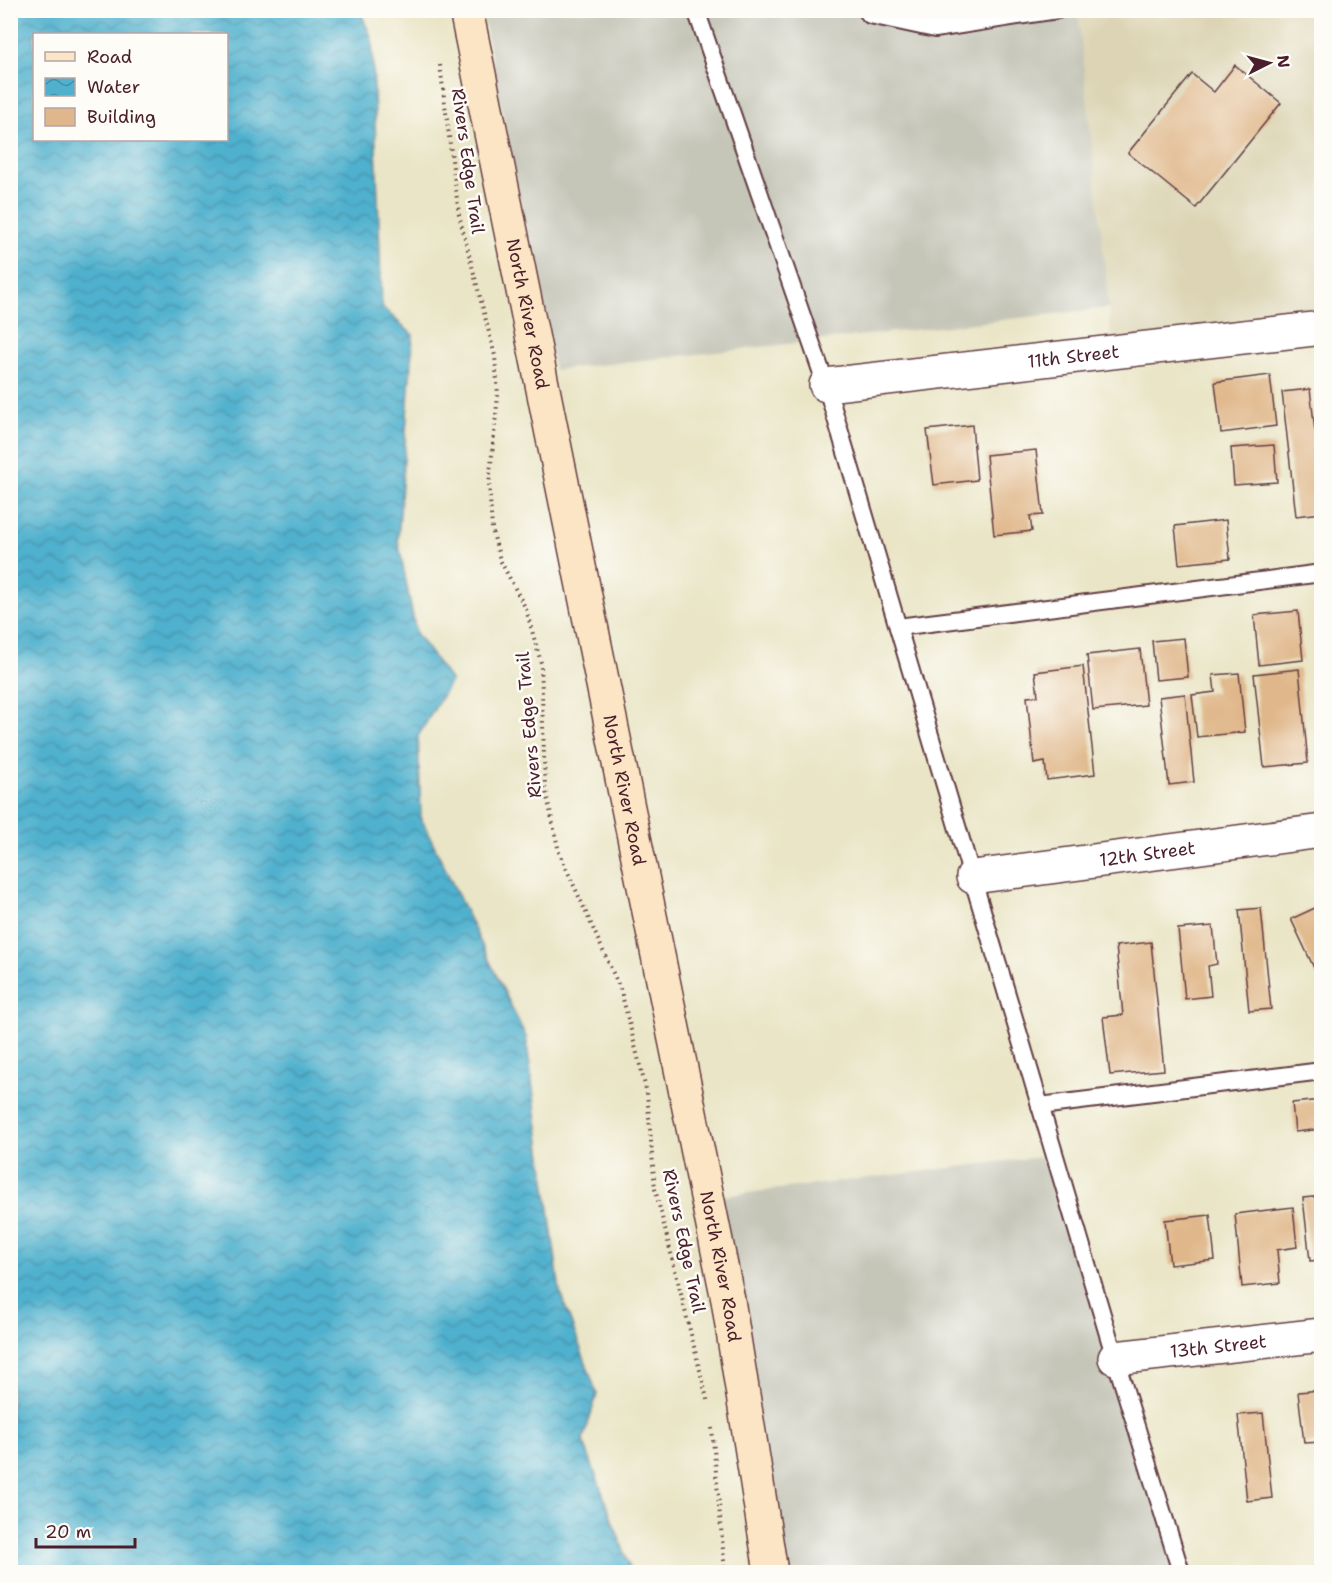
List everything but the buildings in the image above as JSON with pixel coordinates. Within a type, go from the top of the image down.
[{"type":"street","name":"North River Road","points":[[466,10],[728,1300],[771,1572]]},
{"type":"street","name":"11th Street","points":[[826,385],[1322,328]]},
{"type":"street","name":"12th Street","points":[[973,878],[1322,831]]},
{"type":"street","name":"13th Street","points":[[1115,1358],[1322,1335]]},
{"type":"lane","points":[[696,10],[826,385],[1115,1358],[1181,1572]]},
{"type":"lane","points":[[866,10],[870,15],[935,29],[1057,10]]},
{"type":"lane","points":[[898,627],[1322,573]]},
{"type":"lane","points":[[1040,1106],[1322,1071]]},
{"type":"path","name":"Rivers Edge Trail","points":[[439,56],[459,214],[495,356],[498,395],[489,484],[492,530],[500,560],[526,609],[541,663],[545,787],[559,852],[621,991],[647,1093],[655,1189],[710,1413]]},
{"type":"path","points":[[711,1424],[725,1572]]},
{"type":"shaded area","points":[[482,11],[1078,11],[1109,308],[554,370]]},
{"type":"shaded area","points":[[1078,11],[1321,11],[1321,328],[1113,353]]},
{"type":"shaded area","points":[[1055,1155],[1177,1572],[771,1572],[707,1198]]},
{"type":"water","points":[[11,10],[360,11],[372,39],[382,307],[413,335],[398,540],[416,633],[451,681],[418,736],[421,818],[526,1037],[560,1292],[597,1394],[583,1440],[630,1572],[11,1572]]}]
